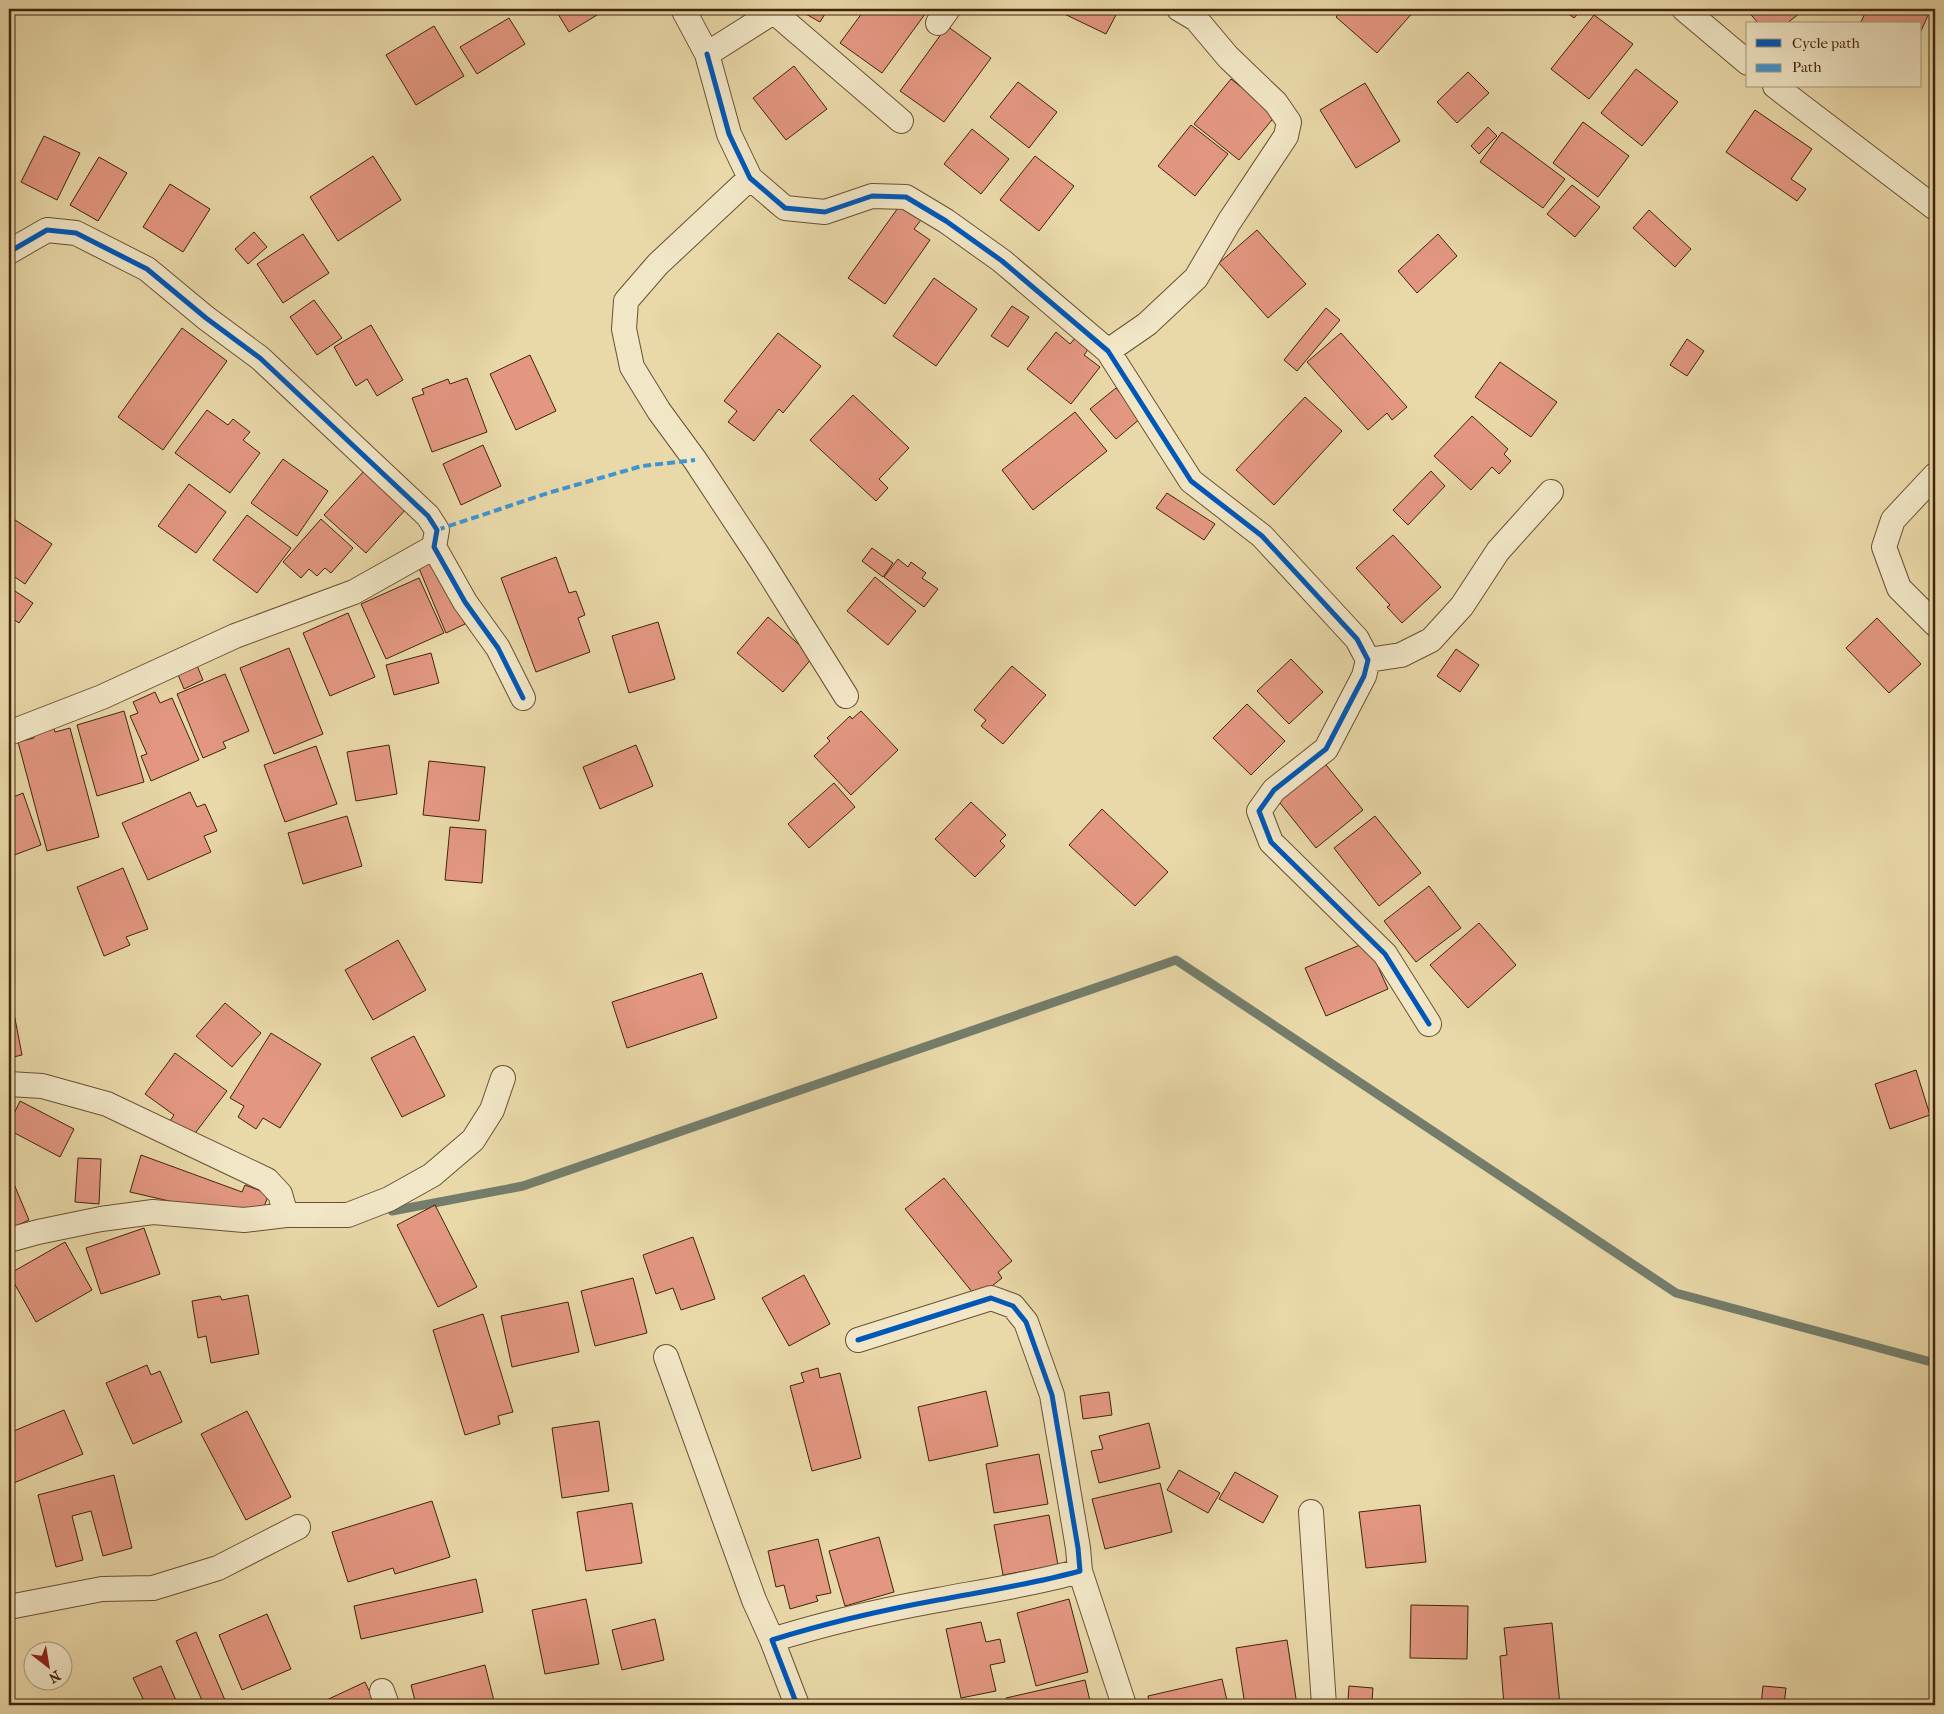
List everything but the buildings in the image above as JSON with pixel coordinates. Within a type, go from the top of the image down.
[{"type":"street","points":[[684,9],[707,54],[729,134],[750,178],[785,208],[825,212],[872,196],[906,197],[946,221],[1002,261],[1108,351],[1191,481],[1262,536],[1357,639],[1368,660],[1364,676],[1326,749],[1274,790],[1259,811],[1271,842],[1384,954],[1429,1024]]},
{"type":"street","points":[[1108,351],[1147,324],[1196,278],[1229,222],[1286,136],[1289,122],[1276,103],[1228,57],[1196,19],[1180,9]]},
{"type":"street","points":[[1684,9],[1746,61]]},
{"type":"street","points":[[707,54],[776,10],[901,121]]},
{"type":"street","points":[[1779,88],[1935,208]]},
{"type":"street","points":[[750,178],[658,264],[626,301],[624,329],[632,367],[659,411],[695,460],[756,553],[846,696]]},
{"type":"street","points":[[9,252],[47,230],[76,233],[147,269],[206,318],[260,358],[428,516],[437,530],[434,547],[465,602],[498,648],[523,698]]},
{"type":"street","points":[[1935,475],[1893,520],[1884,547],[1899,588],[1935,624]]},
{"type":"street","points":[[1368,660],[1401,655],[1431,640],[1462,606],[1498,551],[1551,492]]},
{"type":"street","points":[[9,733],[102,698],[235,636],[354,592],[434,547]]},
{"type":"street","points":[[9,1240],[100,1219],[153,1212],[244,1220],[286,1215],[348,1216],[390,1199],[432,1175],[473,1140],[492,1110],[502,1078]]},
{"type":"street","points":[[9,1084],[42,1086],[107,1104],[267,1180],[280,1194],[286,1215]]},
{"type":"street","points":[[858,1340],[991,1298],[1013,1306],[1026,1322],[1052,1395],[1078,1548],[1080,1570],[1124,1705]]},
{"type":"street","points":[[666,1358],[751,1591],[797,1705]]},
{"type":"street","points":[[1311,1512],[1324,1705]]},
{"type":"street","points":[[9,1607],[102,1589],[153,1588],[218,1568],[298,1527]]},
{"type":"street","points":[[772,1640],[816,1627],[936,1600],[1043,1581],[1080,1570]]},
{"type":"waterway","points":[[392,1211],[523,1186],[1176,960],[1676,1293],[1935,1363]]},
{"type":"marked path","points":[[437,530],[548,493],[642,466],[695,460]]},
{"type":"cycle path","points":[[707,54],[729,134],[750,178],[785,208],[825,212],[872,196],[906,197],[946,221],[1002,261],[1108,351],[1191,481],[1262,536],[1357,639],[1368,660],[1364,676],[1326,749],[1274,790],[1259,811],[1271,842],[1385,954],[1429,1024]]},
{"type":"cycle path","points":[[9,252],[47,230],[76,233],[147,269],[206,318],[260,358],[428,516],[437,530],[434,547],[465,602],[498,648],[523,698]]},
{"type":"cycle path","points":[[797,1705],[772,1640],[876,1613],[1027,1584],[1080,1571],[1078,1548],[1052,1395],[1026,1322],[1013,1306],[991,1298],[858,1340]]}]
